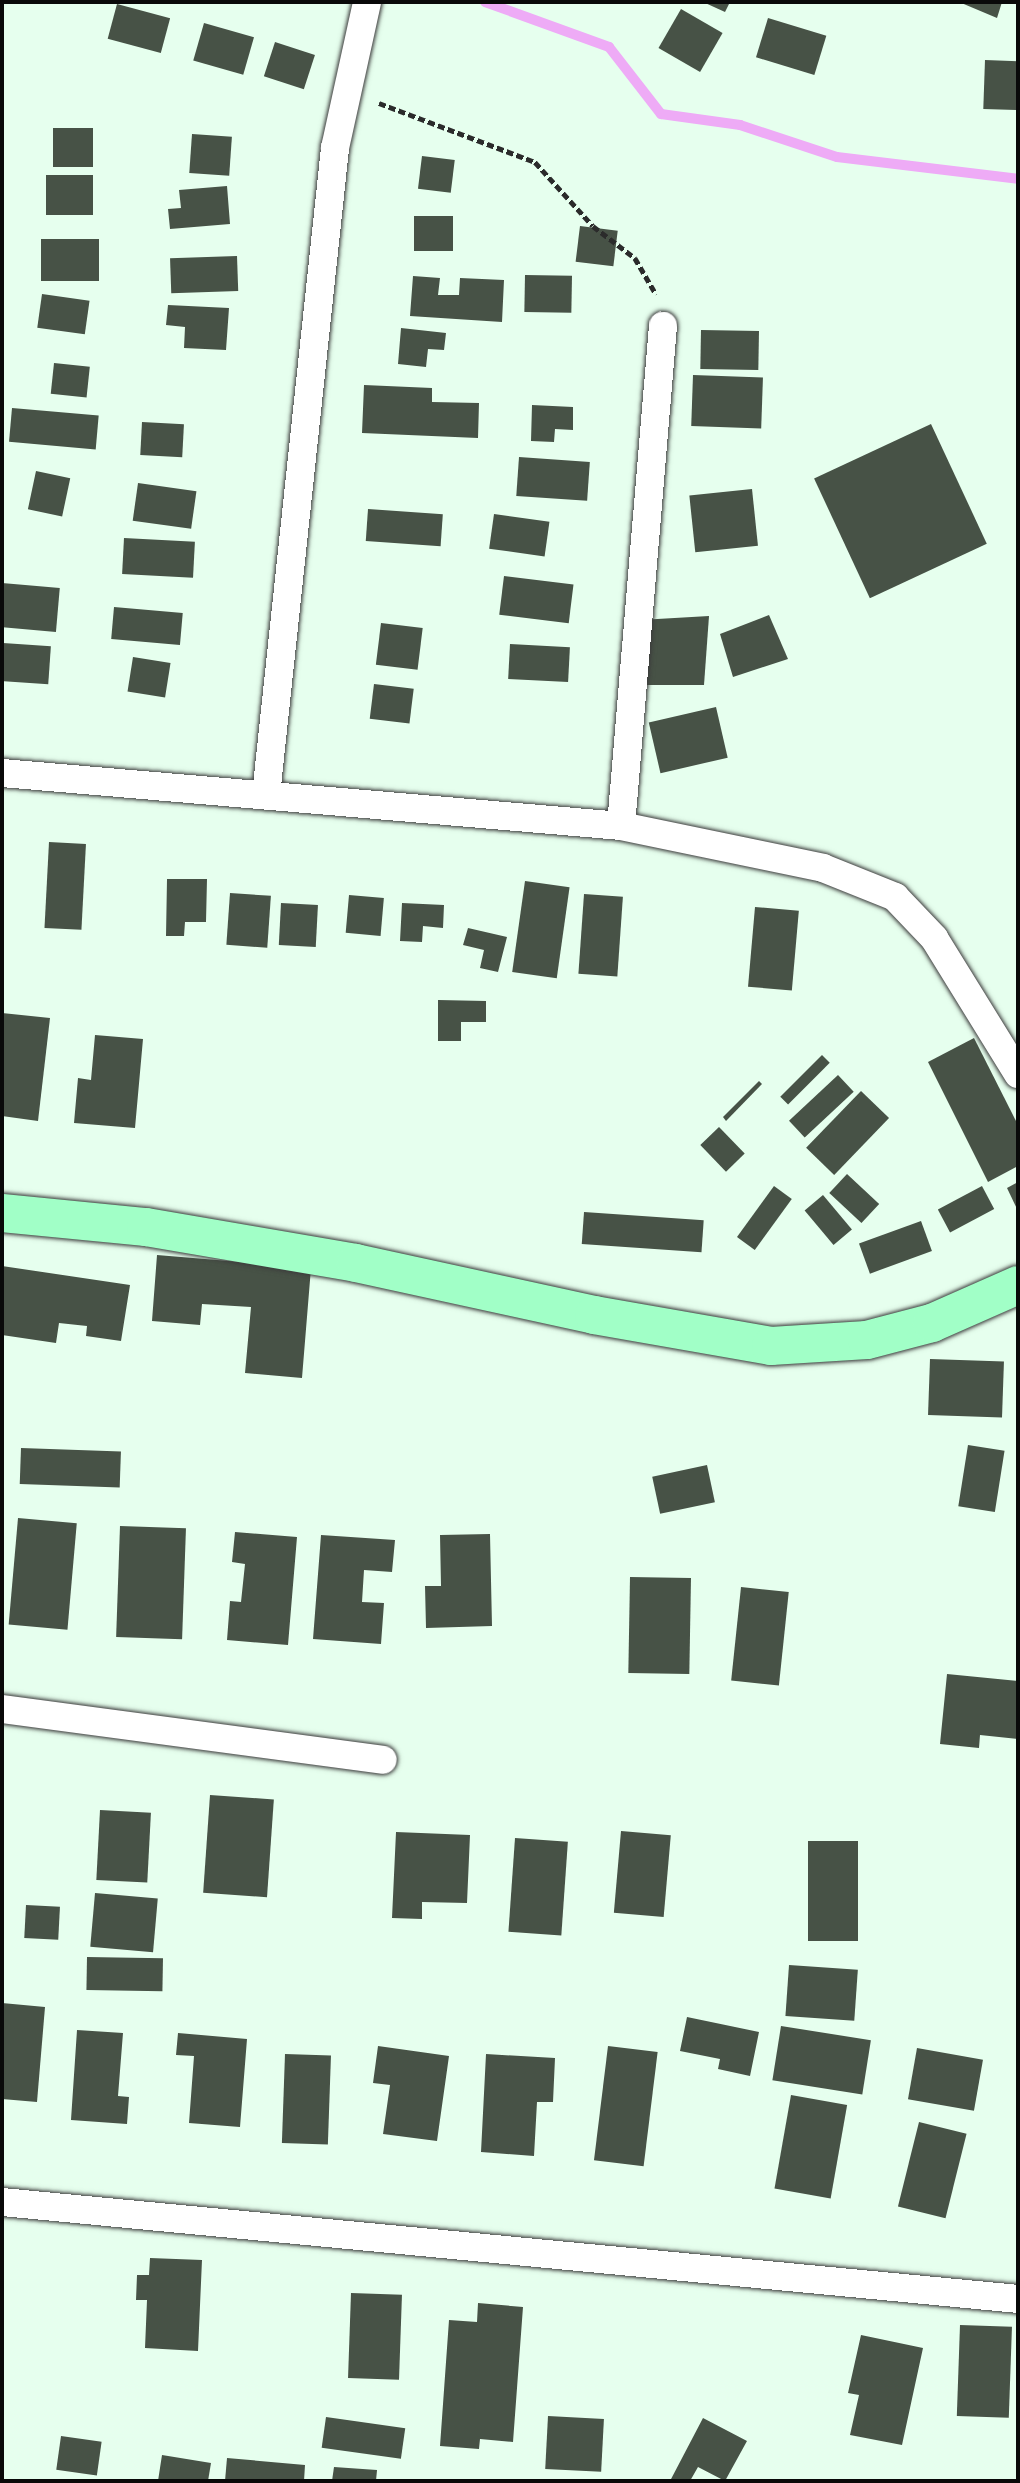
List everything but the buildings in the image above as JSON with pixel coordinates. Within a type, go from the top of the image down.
[{"type":"street","points":[[266,795],[335,148],[367,2]]},
{"type":"street","points":[[621,826],[663,326]]},
{"type":"street","points":[[2,773],[621,826],[824,869],[895,897],[934,938],[1018,1074]]},
{"type":"street","points":[[2,1213],[146,1227],[356,1263],[594,1315],[771,1346],[867,1340],[932,1323],[1018,1285]]},
{"type":"street","points":[[2,1709],[383,1760]]},
{"type":"street","points":[[2,2202],[1018,2298]]},
{"type":"path","points":[[348,92],[535,162],[593,226],[647,274],[663,326]]},
{"type":"waterway","points":[[485,2],[609,47],[661,114],[740,125],[837,157],[1018,179]]}]
